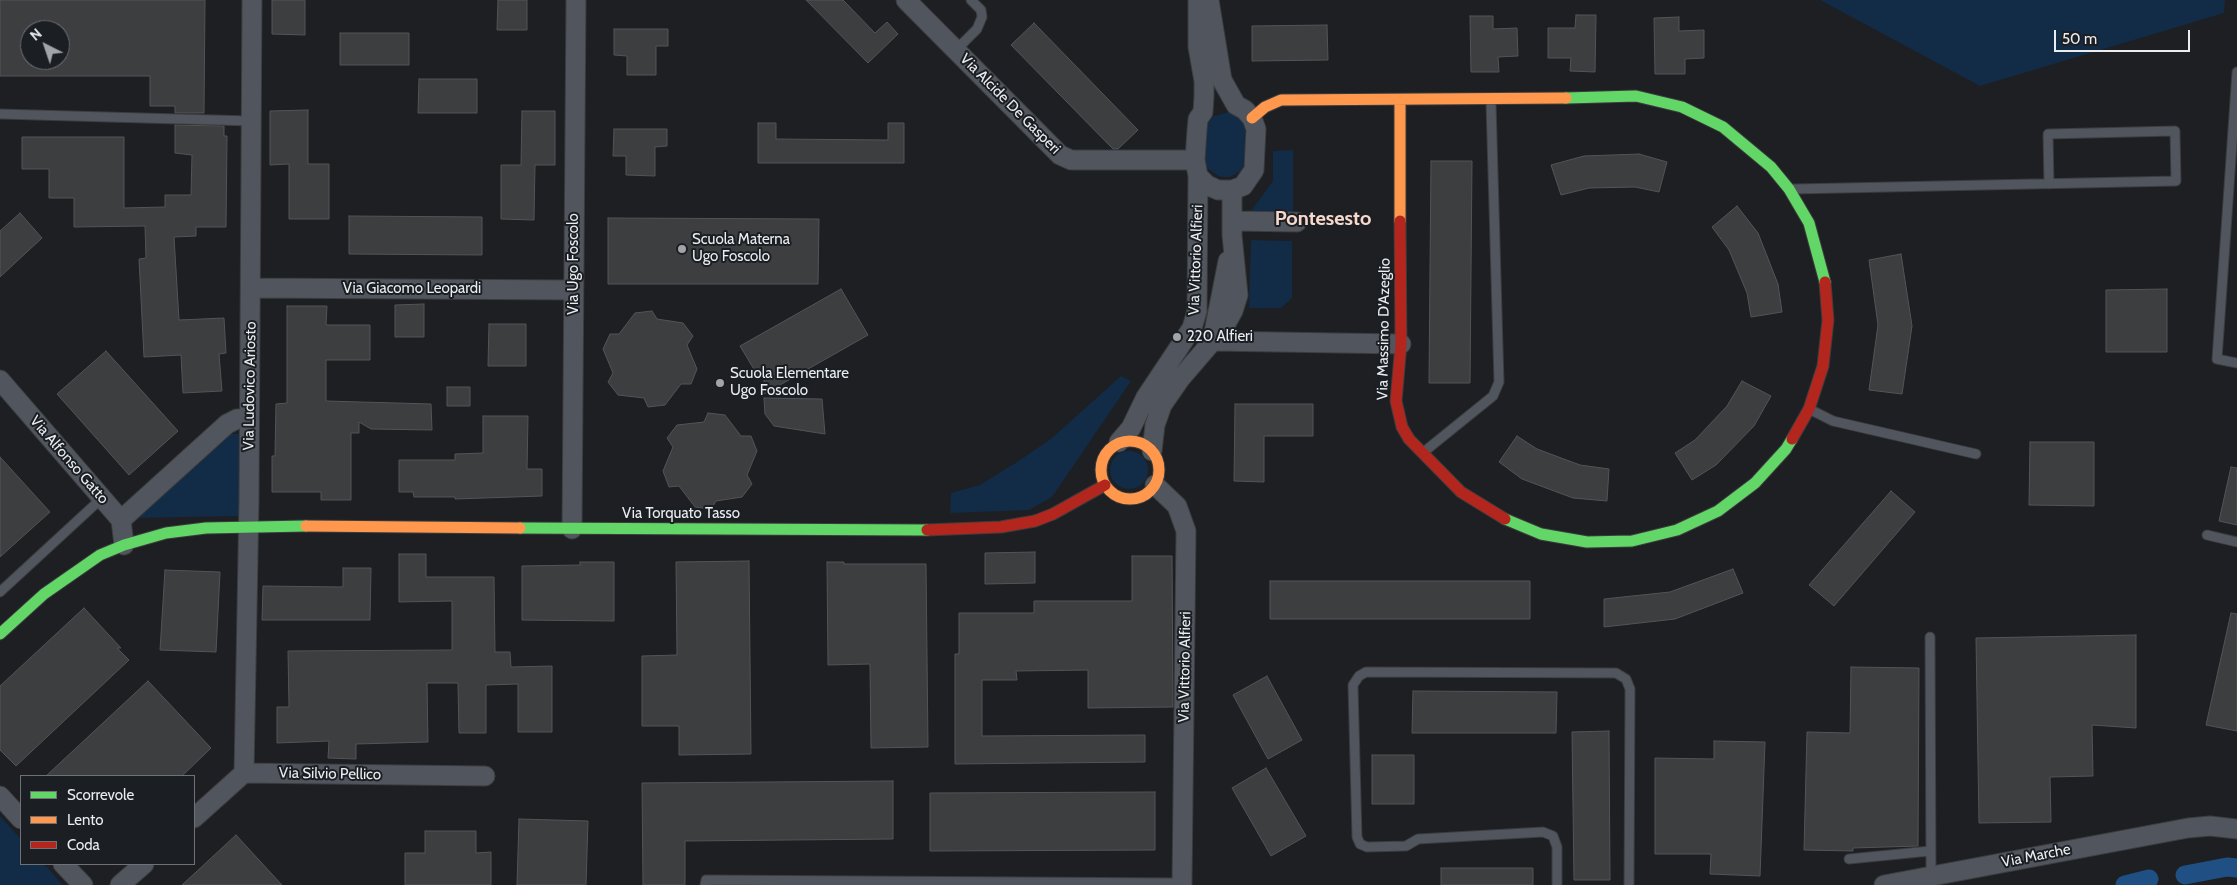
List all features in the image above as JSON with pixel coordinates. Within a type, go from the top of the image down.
[{"type":"street","name":"Via Ludovico Ariosto","points":[[244,773],[252,0]]},
{"type":"street","name":"Via Ugo Foscolo","points":[[572,529],[576,0]]},
{"type":"street","name":"Via Alcide De Gasperi","points":[[906,0],[1060,155],[1071,160],[1196,168]]},
{"type":"street","name":"Via Vittorio Alfieri","points":[[1119,442],[1131,428],[1146,397],[1192,328],[1197,311],[1196,168],[1198,124],[1202,112],[1204,80],[1198,47],[1198,0]]},
{"type":"street","points":[[1209,0],[1222,80],[1236,105]]},
{"type":"street","name":"Via Massimo D'Azeglio","points":[[1252,118],[1266,107],[1281,100],[1400,100],[1491,100],[1636,96],[1682,107],[1723,127],[1771,167],[1789,189],[1809,223],[1824,274],[1828,311],[1823,366],[1809,409],[1786,449],[1756,483],[1718,511],[1685,526],[1632,541],[1586,542],[1550,536],[1499,517],[1461,492],[1422,453],[1402,428],[1396,401],[1401,344],[1400,100]]},
{"type":"street","points":[[1152,451],[1134,441],[1119,442],[1110,449],[1102,460],[1100,473],[1105,485],[1112,493],[1124,499],[1136,499],[1147,494],[1155,485],[1159,472],[1152,451],[1155,425],[1162,405],[1180,379],[1223,329],[1230,317],[1238,295],[1232,228],[1232,190],[1243,186],[1254,170],[1256,129],[1252,118],[1245,110],[1236,105],[1212,106],[1202,112]]},
{"type":"street","name":"Via Vittorio Alfieri","points":[[1196,168],[1207,185],[1218,190],[1232,190]]},
{"type":"street","points":[[1232,228],[1297,222]]},
{"type":"street","name":"Via Giacomo Leopardi","points":[[250,288],[573,290]]},
{"type":"street","points":[[1213,341],[1401,344]]},
{"type":"street","name":"Via Alfonso Gatto","points":[[0,380],[121,520]]},
{"type":"street","points":[[124,545],[121,520],[227,424],[237,419],[249,418]]},
{"type":"street","name":"Via Torquato Tasso","points":[[0,634],[44,594],[100,555],[124,545],[166,532],[247,526],[936,530],[1001,527],[1044,518],[1105,485]]},
{"type":"street","name":"Via Vittorio Alfieri","points":[[1155,485],[1177,506],[1186,531],[1182,884]]},
{"type":"street","points":[[195,817],[244,773]]},
{"type":"street","name":"Via Silvio Pellico","points":[[244,773],[485,776]]},
{"type":"street","points":[[0,796],[20,818]]},
{"type":"street","name":"Via Marche","points":[[1884,885],[2188,828],[2210,826],[2237,829]]},
{"type":"street","points":[[64,865],[83,885]]},
{"type":"street","points":[[120,885],[143,865]]},
{"type":"lane","points":[[956,50],[977,29],[982,17],[981,10],[971,0]]},
{"type":"lane","points":[[2237,72],[2217,359],[2237,363]]},
{"type":"lane","points":[[1422,453],[1493,396],[1499,382],[1491,100]]},
{"type":"lane","points":[[0,114],[251,120]]},
{"type":"lane","points":[[1789,189],[2050,184],[2176,181],[2175,132],[2048,134],[2050,184]]},
{"type":"lane","points":[[1809,409],[1833,421],[1976,454]]},
{"type":"lane","points":[[0,592],[102,498]]},
{"type":"lane","points":[[2207,535],[2237,542]]},
{"type":"lane","points":[[1930,637],[1931,876]]},
{"type":"lane","points":[[1557,885],[1557,847],[1553,836],[1543,832],[1418,839],[1406,846],[1367,847],[1360,844],[1357,838],[1353,685],[1359,676],[1366,672],[1616,673],[1626,679],[1630,689],[1629,885]]},
{"type":"lane","points":[[1849,859],[1930,851]]},
{"type":"lane","points":[[705,885],[706,880],[1182,884]]},
{"type":"shaded area","points":[[1820,0],[2225,0],[2224,13],[1980,86]]},
{"type":"shaded area","points":[[1229,112],[1242,120],[1245,127],[1246,159],[1241,171],[1230,177],[1224,177],[1218,176],[1207,168],[1205,161],[1205,138],[1208,123],[1214,116]]},
{"type":"shaded area","points":[[1293,150],[1293,212],[1251,211],[1273,181],[1273,151]]},
{"type":"shaded area","points":[[1251,240],[1292,241],[1292,298],[1281,308],[1249,308]]},
{"type":"shaded area","points":[[1121,376],[1131,381],[1052,497],[1029,510],[950,513],[951,493],[980,485],[1052,438]]},
{"type":"shaded area","points":[[229,434],[241,434],[240,516],[137,518]]},
{"type":"shaded area","points":[[1129,451],[1136,452],[1142,457],[1147,463],[1147,477],[1142,483],[1136,488],[1129,489],[1122,488],[1116,483],[1111,477],[1110,470],[1111,463],[1116,457],[1122,452]]},
{"type":"shaded area","points":[[0,816],[20,838],[20,865],[45,865],[63,885],[0,885]]},
{"type":"building","points":[[0,0],[205,0],[204,113],[175,113],[175,106],[150,106],[150,76],[0,76]]},
{"type":"building","points":[[272,0],[305,0],[305,35],[272,34]]},
{"type":"building","points":[[498,0],[527,0],[527,30],[497,30]]},
{"type":"building","points":[[806,0],[843,0],[875,33],[887,22],[898,34],[868,63]]},
{"type":"building","points":[[1576,15],[1596,15],[1595,72],[1570,71],[1571,58],[1548,58],[1548,28],[1575,28]]},
{"type":"building","points":[[1470,16],[1493,16],[1493,29],[1517,28],[1518,56],[1498,57],[1499,72],[1471,72]]},
{"type":"building","points":[[1679,17],[1679,31],[1704,30],[1704,58],[1685,59],[1685,74],[1655,74],[1654,18]]},
{"type":"building","points":[[1034,23],[1138,130],[1118,149],[1113,149],[1011,45]]},
{"type":"building","points":[[1327,25],[1328,60],[1252,61],[1252,26]]},
{"type":"building","points":[[614,29],[668,29],[668,46],[656,46],[656,75],[627,75],[627,56],[614,55]]},
{"type":"building","points":[[340,33],[409,33],[409,65],[340,65]]},
{"type":"building","points":[[419,79],[477,79],[477,113],[418,113]]},
{"type":"building","points":[[308,110],[308,164],[329,164],[329,219],[289,219],[289,164],[270,165],[270,111]]},
{"type":"building","points":[[522,111],[555,111],[555,165],[535,165],[534,220],[501,219],[501,165],[521,165]]},
{"type":"building","points":[[758,123],[776,123],[776,139],[888,140],[888,123],[904,123],[904,163],[758,163]]},
{"type":"building","points":[[175,125],[224,126],[224,136],[227,136],[226,227],[196,227],[196,236],[174,237],[179,320],[224,318],[226,353],[219,354],[222,391],[183,393],[181,355],[144,357],[139,259],[146,258],[145,226],[74,227],[74,198],[49,198],[49,169],[22,169],[22,137],[124,137],[124,208],[165,207],[165,195],[191,195],[192,155],[175,153]]},
{"type":"building","points":[[614,129],[667,129],[667,146],[655,147],[655,176],[626,175],[626,156],[613,156]]},
{"type":"building","points":[[1639,154],[1667,162],[1659,192],[1635,187],[1589,188],[1561,195],[1551,165],[1584,156]]},
{"type":"building","points":[[1431,161],[1472,161],[1470,383],[1429,383]]},
{"type":"building","points":[[1737,206],[1758,233],[1778,284],[1782,312],[1751,317],[1747,293],[1729,250],[1712,227]]},
{"type":"building","points":[[20,213],[42,238],[0,277],[0,231]]},
{"type":"building","points":[[349,216],[482,217],[482,255],[349,254]]},
{"type":"building","points":[[608,218],[819,219],[818,284],[608,284]]},
{"type":"building","points":[[1901,254],[1912,326],[1902,394],[1869,390],[1878,325],[1869,260]]},
{"type":"building","points":[[841,289],[868,335],[764,394],[764,373],[758,376],[740,346]]},
{"type":"building","points":[[2167,289],[2167,352],[2106,352],[2106,290]]},
{"type":"building","points":[[424,304],[424,337],[395,337],[395,305]]},
{"type":"building","points":[[287,306],[327,306],[326,325],[370,325],[370,360],[326,360],[326,401],[431,404],[432,430],[371,429],[359,422],[359,433],[351,433],[351,500],[321,500],[321,492],[272,492],[272,456],[275,456],[276,404],[287,403]]},
{"type":"building","points":[[652,311],[657,319],[683,323],[693,336],[687,345],[697,369],[691,384],[681,384],[665,405],[648,407],[644,398],[618,395],[608,382],[613,373],[603,349],[610,334],[619,334],[635,313]]},
{"type":"building","points":[[489,324],[526,324],[526,366],[488,366]]},
{"type":"building","points":[[106,351],[178,431],[129,475],[57,394]]},
{"type":"building","points":[[1742,381],[1771,396],[1754,426],[1716,465],[1692,480],[1675,453],[1695,440],[1727,406]]},
{"type":"building","points":[[447,387],[470,387],[470,406],[447,406]]},
{"type":"building","points":[[764,398],[822,399],[825,434],[774,426],[765,414]]},
{"type":"building","points":[[1235,404],[1313,404],[1313,436],[1264,436],[1264,482],[1234,481]]},
{"type":"building","points":[[708,413],[725,415],[741,436],[751,436],[757,451],[747,475],[752,484],[742,497],[716,501],[711,509],[695,507],[679,486],[669,487],[663,471],[673,447],[667,438],[677,425],[704,422]]},
{"type":"building","points":[[483,416],[528,416],[527,469],[542,469],[542,496],[455,499],[455,497],[414,497],[413,492],[399,492],[399,460],[455,460],[455,454],[483,453]]},
{"type":"building","points":[[1517,436],[1537,449],[1580,465],[1609,469],[1607,501],[1573,498],[1522,479],[1499,462]]},
{"type":"building","points":[[2030,442],[2094,442],[2094,506],[2029,505]]},
{"type":"building","points":[[0,457],[50,512],[0,557]]},
{"type":"building","points":[[2231,467],[2237,468],[2237,525],[2219,521]]},
{"type":"building","points":[[1891,491],[1915,512],[1834,606],[1809,585]]},
{"type":"building","points":[[1035,552],[1035,583],[985,584],[985,553]]},
{"type":"building","points":[[399,554],[426,554],[426,577],[494,577],[495,652],[510,652],[511,667],[552,666],[552,732],[518,732],[518,684],[486,685],[486,733],[459,733],[458,683],[427,683],[428,742],[356,744],[356,759],[328,758],[329,741],[277,743],[277,707],[289,707],[288,651],[452,650],[452,601],[399,602]]},
{"type":"building","points":[[1132,556],[1172,556],[1173,707],[1088,708],[1088,670],[1016,671],[1017,680],[982,680],[982,736],[1145,735],[1145,762],[955,764],[955,654],[959,654],[959,613],[1034,613],[1034,601],[1132,601]]},
{"type":"building","points":[[749,561],[751,754],[679,755],[679,726],[642,726],[642,656],[677,655],[676,562]]},
{"type":"building","points":[[580,562],[614,562],[614,621],[522,620],[522,566],[580,565]]},
{"type":"building","points":[[827,562],[844,562],[844,564],[926,564],[928,747],[871,748],[870,664],[828,665]]},
{"type":"building","points":[[343,568],[371,568],[370,620],[262,620],[263,586],[343,587]]},
{"type":"building","points":[[1733,569],[1743,593],[1675,619],[1604,627],[1604,599],[1670,592]]},
{"type":"building","points":[[165,570],[220,572],[216,652],[160,650]]},
{"type":"building","points":[[1270,581],[1530,581],[1530,619],[1270,619]]},
{"type":"building","points":[[84,608],[121,648],[117,648],[129,660],[16,766],[0,750],[0,686]]},
{"type":"building","points":[[2231,613],[2237,614],[2237,731],[2206,725]]},
{"type":"building","points":[[2136,635],[2136,728],[2092,725],[2093,776],[2050,777],[2051,822],[1979,823],[1976,638]]},
{"type":"building","points":[[1851,667],[1919,668],[1918,846],[1853,848],[1853,851],[1804,850],[1807,732],[1850,733]]},
{"type":"building","points":[[1267,676],[1302,740],[1268,759],[1233,695]]},
{"type":"building","points":[[148,681],[211,748],[183,775],[47,775]]},
{"type":"building","points":[[1413,691],[1557,692],[1556,733],[1412,733]]},
{"type":"building","points":[[1609,731],[1610,880],[1574,880],[1572,732]]},
{"type":"building","points":[[1714,741],[1765,742],[1760,876],[1710,874],[1711,854],[1655,854],[1655,758],[1714,759]]},
{"type":"building","points":[[1372,755],[1414,755],[1414,804],[1372,804]]},
{"type":"building","points":[[1266,768],[1306,836],[1271,856],[1232,788]]},
{"type":"building","points":[[893,781],[893,839],[685,841],[685,885],[643,885],[642,783]]},
{"type":"building","points":[[1155,792],[1155,850],[930,851],[930,793]]},
{"type":"building","points":[[519,819],[588,821],[586,885],[517,885]]},
{"type":"building","points":[[425,831],[476,831],[476,853],[491,852],[491,885],[405,885],[405,853],[425,853]]},
{"type":"building","points":[[236,835],[282,885],[182,885]]},
{"type":"building","points":[[1441,868],[1533,868],[1533,885],[1441,885]]},
{"type":"waterway","points":[[2185,875],[2227,867],[2237,868]]},
{"type":"waterway","points":[[2125,885],[2149,879]]},
{"type":"traffic: fast","points":[[1566,98],[1636,96],[1682,107],[1723,127],[1771,167],[1789,189],[1809,223],[1825,282]]},
{"type":"traffic: fast","points":[[1505,519],[1541,534],[1587,542],[1632,541],[1677,530],[1718,511],[1755,483],[1786,449],[1792,439]]},
{"type":"traffic: fast","points":[[0,634],[44,594],[100,555],[124,545],[166,533],[206,528],[306,526]]},
{"type":"traffic: fast","points":[[520,528],[927,530]]},
{"type":"traffic: slow","points":[[1252,118],[1265,107],[1281,100],[1566,98]]},
{"type":"traffic: slow","points":[[1400,100],[1400,221]]},
{"type":"traffic: slow","points":[[1130,441],[1141,443],[1154,454],[1159,470],[1157,481],[1146,494],[1130,499],[1119,497],[1106,486],[1101,470],[1103,459],[1114,446],[1130,441]]},
{"type":"traffic: slow","points":[[306,526],[520,528]]},
{"type":"traffic: jam","points":[[1400,221],[1401,344],[1396,401],[1402,427],[1409,439],[1461,492],[1505,519]]},
{"type":"traffic: jam","points":[[1792,439],[1809,409],[1823,366],[1828,320],[1825,282]]},
{"type":"traffic: jam","points":[[927,530],[1001,527],[1035,521],[1053,514],[1105,485]]},
{"type":"place","name":"Scuola Materna Ugo Foscolo","points":[[682,249]]},
{"type":"place","name":"220 Alfieri","points":[[1177,337]]},
{"type":"place","name":"Scuola Elementare Ugo Foscolo","points":[[720,383]]},
{"type":"district","name":"Pontesesto","points":[[1323,219]]}]
